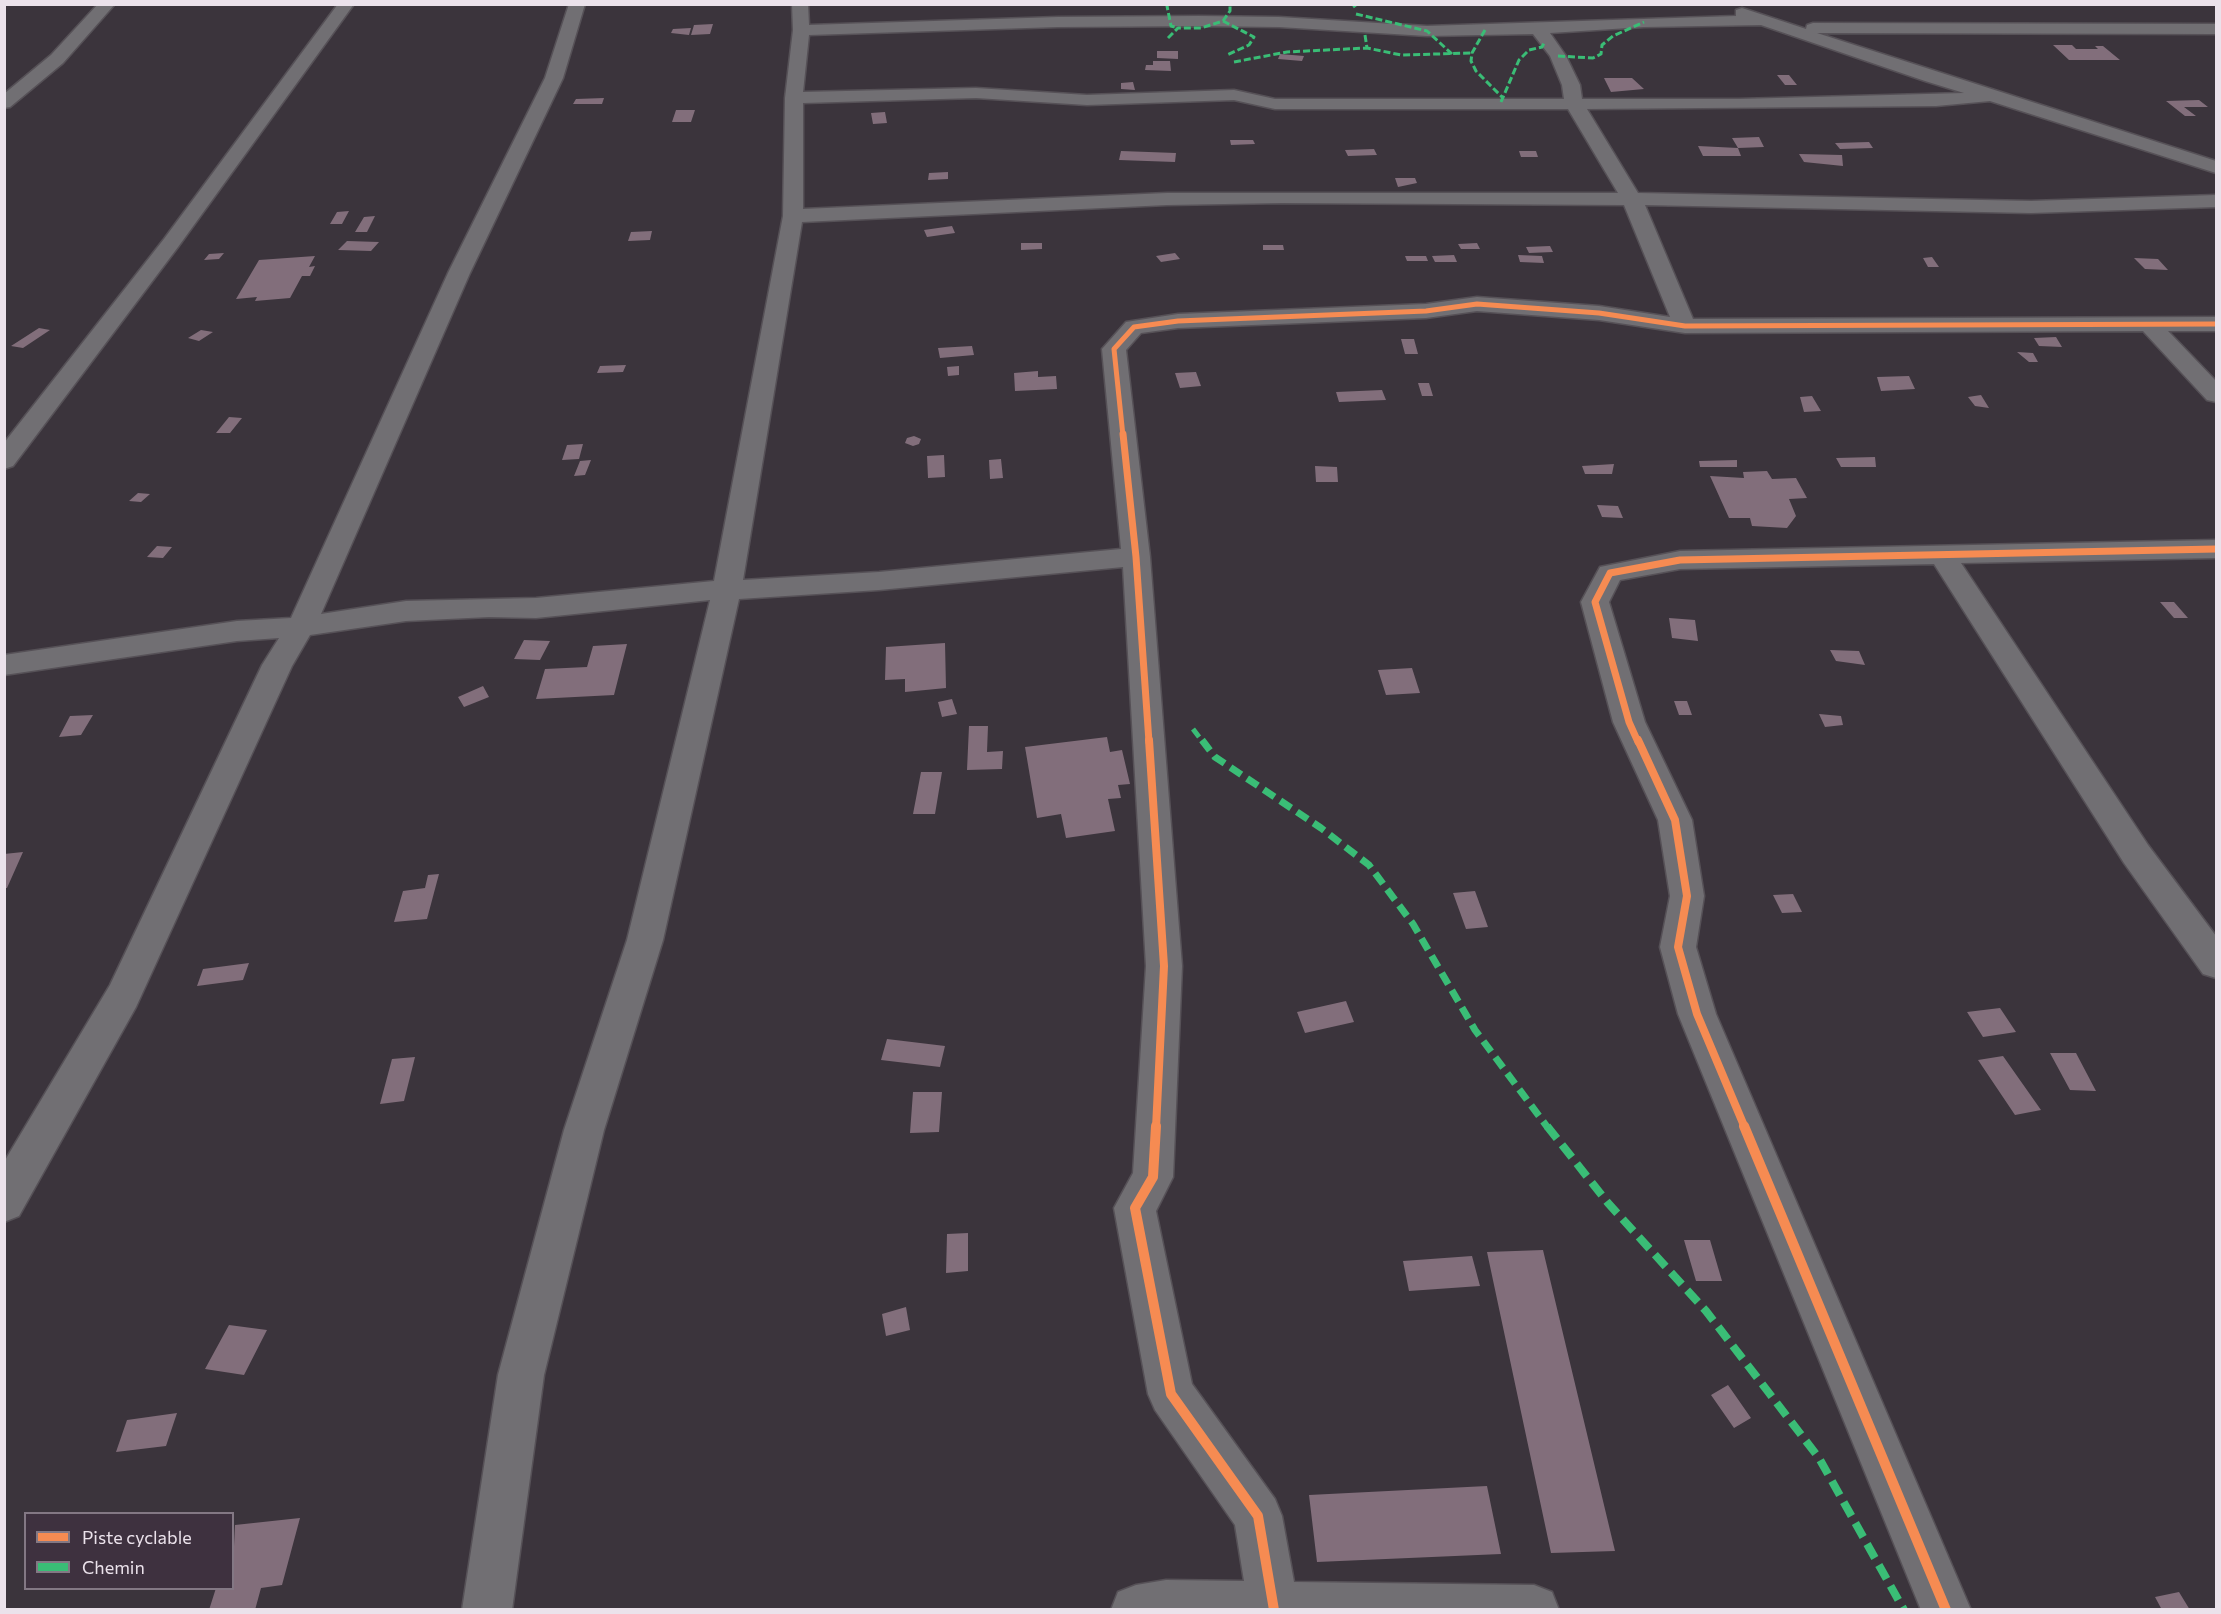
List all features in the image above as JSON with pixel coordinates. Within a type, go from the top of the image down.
[{"type":"street","points":[[4,103],[57,59],[107,4]]},
{"type":"street","points":[[4,461],[171,243],[346,4]]},
{"type":"street","points":[[4,1202],[123,996],[278,665],[301,627],[459,273],[554,78],[577,4]]},
{"type":"street","points":[[487,1610],[521,1376],[584,1130],[645,940],[727,589],[793,216],[794,98],[801,30],[800,4]]},
{"type":"street","points":[[1715,4],[1990,96],[2217,167]]},
{"type":"street","points":[[801,30],[1058,22],[1199,13],[1279,22],[1427,31],[1538,29],[1644,22],[1762,20]]},
{"type":"street","points":[[1781,27],[2217,29]]},
{"type":"street","points":[[1538,29],[1557,56],[1571,85],[1574,102],[1632,199],[1685,326]]},
{"type":"street","points":[[794,98],[976,93],[1087,100],[1234,95],[1275,104],[1839,103],[1936,101],[1990,96]]},
{"type":"street","points":[[793,216],[1167,199],[1632,199],[2031,207],[2217,201]]},
{"type":"street","points":[[1274,1608],[1258,1516],[1171,1395],[1135,1208],[1153,1177],[1164,966],[1136,557],[1114,349],[1134,327],[1178,321],[1381,311],[1426,311],[1477,304],[1599,313],[1685,326],[2217,324]]},
{"type":"street","points":[[2149,324],[2217,395]]},
{"type":"street","points":[[1946,1610],[1697,1014],[1678,947],[1687,896],[1676,820],[1629,722],[1602,634],[1595,602],[1611,573],[1680,560],[2217,549]]},
{"type":"street","points":[[1942,555],[2136,854],[2217,963]]},
{"type":"street","points":[[4,665],[237,631],[301,627],[406,612],[489,607],[536,608],[727,589],[879,580],[1136,557]]},
{"type":"street","points":[[1136,1610],[1166,1605],[1534,1610]]},
{"type":"building","points":[[713,24],[710,34],[691,35],[694,25]]},
{"type":"building","points":[[691,28],[689,35],[671,33],[673,29]]},
{"type":"building","points":[[2053,45],[2072,45],[2076,49],[2098,49],[2095,46],[2103,46],[2120,60],[2069,60]]},
{"type":"building","points":[[1157,51],[1178,51],[1178,59],[1157,58]]},
{"type":"building","points":[[1280,54],[1304,56],[1302,61],[1278,59]]},
{"type":"building","points":[[1153,61],[1170,61],[1171,71],[1145,70],[1146,65],[1153,65]]},
{"type":"building","points":[[1777,75],[1789,75],[1797,85],[1785,85]]},
{"type":"building","points":[[1604,78],[1632,78],[1644,89],[1611,92]]},
{"type":"building","points":[[1133,82],[1135,90],[1121,89],[1121,83]]},
{"type":"building","points":[[604,98],[602,104],[573,104],[576,99]]},
{"type":"building","points":[[2199,100],[2208,107],[2184,107],[2196,116],[2185,116],[2166,101]]},
{"type":"building","points":[[676,110],[695,110],[691,122],[672,122]]},
{"type":"building","points":[[885,112],[887,123],[873,124],[871,113]]},
{"type":"building","points":[[1759,137],[1764,147],[1738,148],[1732,138]]},
{"type":"building","points":[[1230,140],[1253,140],[1255,144],[1231,145]]},
{"type":"building","points":[[1869,142],[1873,148],[1840,149],[1835,143]]},
{"type":"building","points":[[1698,146],[1738,148],[1741,156],[1703,156]]},
{"type":"building","points":[[1374,149],[1377,155],[1348,156],[1345,150]]},
{"type":"building","points":[[1121,151],[1176,153],[1175,162],[1119,160]]},
{"type":"building","points":[[1519,151],[1536,151],[1538,157],[1521,157]]},
{"type":"building","points":[[1799,154],[1842,155],[1843,166],[1804,162]]},
{"type":"building","points":[[948,172],[948,179],[928,180],[929,173]]},
{"type":"building","points":[[1395,178],[1415,178],[1417,183],[1398,187]]},
{"type":"building","points":[[349,211],[342,224],[330,224],[337,212]]},
{"type":"building","points":[[375,216],[367,232],[355,232],[364,217]]},
{"type":"building","points":[[952,226],[955,233],[927,237],[924,230]]},
{"type":"building","points":[[652,231],[650,240],[628,241],[631,232]]},
{"type":"building","points":[[347,241],[379,242],[371,251],[338,250]]},
{"type":"building","points":[[1021,243],[1042,243],[1042,249],[1021,250]]},
{"type":"building","points":[[1477,243],[1480,249],[1461,249],[1458,244]]},
{"type":"building","points":[[1263,245],[1283,245],[1284,250],[1263,250]]},
{"type":"building","points":[[1550,246],[1553,252],[1529,253],[1526,247]]},
{"type":"building","points":[[224,253],[219,259],[204,260],[209,254]]},
{"type":"building","points":[[1175,253],[1180,259],[1161,262],[1156,256]]},
{"type":"building","points":[[1454,255],[1457,262],[1435,262],[1432,256]]},
{"type":"building","points":[[1518,255],[1542,256],[1544,263],[1520,262]]},
{"type":"building","points":[[315,256],[309,267],[315,266],[310,276],[302,276],[290,298],[255,301],[257,297],[236,299],[259,260]]},
{"type":"building","points":[[1405,256],[1426,256],[1428,261],[1407,261]]},
{"type":"building","points":[[1932,257],[1939,267],[1928,267],[1923,258]]},
{"type":"building","points":[[2134,258],[2158,259],[2168,270],[2145,269]]},
{"type":"building","points":[[39,328],[50,330],[23,348],[11,346]]},
{"type":"building","points":[[201,330],[213,332],[199,341],[188,338]]},
{"type":"building","points":[[2056,337],[2062,347],[2039,346],[2034,338]]},
{"type":"building","points":[[1401,339],[1414,339],[1418,354],[1405,354]]},
{"type":"building","points":[[972,346],[974,355],[940,358],[938,348]]},
{"type":"building","points":[[2017,352],[2033,353],[2038,362],[2029,362]]},
{"type":"building","points":[[626,365],[623,372],[597,373],[600,366]]},
{"type":"building","points":[[959,366],[959,375],[948,376],[947,367]]},
{"type":"building","points":[[1038,371],[1038,377],[1056,376],[1057,389],[1015,391],[1014,373]]},
{"type":"building","points":[[1196,372],[1201,386],[1180,388],[1175,373]]},
{"type":"building","points":[[1909,376],[1915,389],[1881,391],[1877,377]]},
{"type":"building","points":[[1418,383],[1429,383],[1433,396],[1422,396]]},
{"type":"building","points":[[1382,390],[1386,400],[1339,402],[1336,392]]},
{"type":"building","points":[[1981,395],[1989,408],[1975,406],[1968,397]]},
{"type":"building","points":[[1812,396],[1821,411],[1804,412],[1800,397]]},
{"type":"building","points":[[229,417],[242,418],[230,433],[216,433]]},
{"type":"building","points":[[914,436],[921,439],[919,444],[913,446],[905,443],[907,438]]},
{"type":"building","points":[[583,444],[579,459],[562,460],[567,445]]},
{"type":"building","points":[[944,455],[945,477],[928,478],[927,456]]},
{"type":"building","points":[[1875,457],[1876,467],[1841,467],[1836,458]]},
{"type":"building","points":[[1001,459],[1003,478],[990,479],[989,460]]},
{"type":"building","points":[[591,460],[585,475],[574,476],[580,461]]},
{"type":"building","points":[[1737,460],[1737,467],[1700,467],[1699,461]]},
{"type":"building","points":[[1614,464],[1612,474],[1585,474],[1582,466]]},
{"type":"building","points":[[1315,466],[1337,467],[1338,482],[1316,482]]},
{"type":"building","points":[[1767,471],[1772,479],[1796,478],[1807,498],[1789,499],[1796,516],[1787,528],[1752,526],[1750,518],[1729,518],[1710,476],[1744,478],[1743,472]]},
{"type":"building","points":[[138,493],[150,494],[141,502],[129,501]]},
{"type":"building","points":[[1597,505],[1618,506],[1623,518],[1602,517]]},
{"type":"building","points":[[157,546],[172,547],[163,558],[147,557]]},
{"type":"building","points":[[2160,602],[2174,602],[2188,618],[2174,618]]},
{"type":"building","points":[[1669,618],[1695,620],[1698,641],[1672,638]]},
{"type":"building","points":[[524,640],[550,641],[540,660],[514,659]]},
{"type":"building","points":[[945,643],[946,688],[905,692],[905,679],[885,680],[886,647]]},
{"type":"building","points":[[627,644],[614,695],[536,699],[545,669],[587,667],[593,646]]},
{"type":"building","points":[[1830,650],[1859,651],[1865,665],[1836,661]]},
{"type":"building","points":[[1412,668],[1420,693],[1386,695],[1378,670]]},
{"type":"building","points":[[483,686],[489,697],[464,707],[458,697]]},
{"type":"building","points":[[952,699],[957,714],[942,717],[938,702]]},
{"type":"building","points":[[1674,701],[1687,701],[1692,715],[1679,715]]},
{"type":"building","points":[[1819,714],[1841,716],[1843,725],[1825,727]]},
{"type":"building","points":[[93,715],[81,735],[59,737],[70,716]]},
{"type":"building","points":[[969,726],[988,726],[987,752],[1003,751],[1002,769],[967,770]]},
{"type":"building","points":[[1107,737],[1110,752],[1122,750],[1130,784],[1118,785],[1121,798],[1108,799],[1115,831],[1066,838],[1061,814],[1037,818],[1025,747]]},
{"type":"building","points":[[921,772],[942,772],[935,814],[913,814]]},
{"type":"building","points":[[23,852],[7,888],[4,888],[4,854]]},
{"type":"building","points":[[439,874],[427,919],[394,922],[403,891],[425,888],[428,875]]},
{"type":"building","points":[[1475,891],[1488,927],[1466,929],[1453,893]]},
{"type":"building","points":[[1793,894],[1802,912],[1782,913],[1773,895]]},
{"type":"building","points":[[249,963],[243,980],[197,986],[203,969]]},
{"type":"building","points":[[1346,1001],[1354,1022],[1305,1033],[1297,1012]]},
{"type":"building","points":[[2000,1008],[2016,1032],[1983,1037],[1967,1012]]},
{"type":"building","points":[[887,1039],[945,1046],[940,1067],[881,1060]]},
{"type":"building","points":[[2050,1053],[2076,1053],[2096,1091],[2070,1090]]},
{"type":"building","points":[[2003,1056],[2041,1110],[2015,1115],[1978,1060]]},
{"type":"building","points":[[415,1057],[404,1101],[380,1104],[392,1059]]},
{"type":"building","points":[[913,1092],[942,1092],[939,1132],[910,1133]]},
{"type":"building","points":[[968,1233],[968,1271],[946,1273],[947,1234]]},
{"type":"building","points":[[1684,1240],[1710,1240],[1722,1281],[1696,1281]]},
{"type":"building","points":[[1543,1250],[1615,1551],[1551,1553],[1487,1252]]},
{"type":"building","points":[[1472,1256],[1480,1286],[1409,1291],[1403,1261]]},
{"type":"building","points":[[906,1307],[910,1330],[886,1336],[882,1314]]},
{"type":"building","points":[[229,1325],[267,1330],[244,1375],[205,1369]]},
{"type":"building","points":[[1728,1385],[1751,1418],[1734,1428],[1711,1395]]},
{"type":"building","points":[[177,1413],[166,1446],[116,1452],[127,1420]]},
{"type":"building","points":[[1487,1486],[1501,1554],[1317,1562],[1309,1495]]},
{"type":"building","points":[[300,1518],[282,1585],[261,1588],[255,1610],[209,1610],[215,1590],[234,1590],[235,1525]]},
{"type":"building","points":[[2179,1592],[2190,1610],[2162,1610],[2155,1597]]},
{"type":"marked path","points":[[1169,4],[1167,6],[1171,26],[1178,28]]},
{"type":"marked path","points":[[1168,38],[1178,28],[1201,28],[1223,21],[1230,11],[1230,5],[1235,4]]},
{"type":"marked path","points":[[1353,7],[1357,4]]},
{"type":"marked path","points":[[1356,14],[1427,31],[1452,54]]},
{"type":"marked path","points":[[1223,21],[1254,37],[1249,45],[1227,55]]},
{"type":"marked path","points":[[1558,56],[1593,58],[1601,54],[1602,45],[1613,36],[1644,22]]},
{"type":"marked path","points":[[1485,30],[1472,53],[1471,61],[1476,71],[1502,97]]},
{"type":"marked path","points":[[1365,35],[1367,48],[1401,55],[1472,53]]},
{"type":"marked path","points":[[1501,102],[1519,60],[1529,50],[1542,47],[1545,41]]},
{"type":"marked path","points":[[1234,62],[1287,52],[1367,48]]},
{"type":"marked path","points":[[1193,729],[1215,757],[1321,828],[1369,865],[1413,924],[1475,1030],[1551,1132],[1608,1203],[1706,1311],[1819,1458],[1904,1610]]},
{"type":"cycle path","points":[[1274,1610],[1258,1516],[1171,1394],[1135,1208],[1153,1177],[1164,966],[1136,557],[1114,349],[1134,327],[1178,321],[1381,311],[1426,311],[1477,304],[1599,313],[1685,326],[2216,324]]},
{"type":"cycle path","points":[[1946,1610],[1697,1014],[1678,947],[1687,896],[1675,820],[1629,722],[1602,634],[1595,602],[1610,573],[1680,560],[2216,549]]}]
